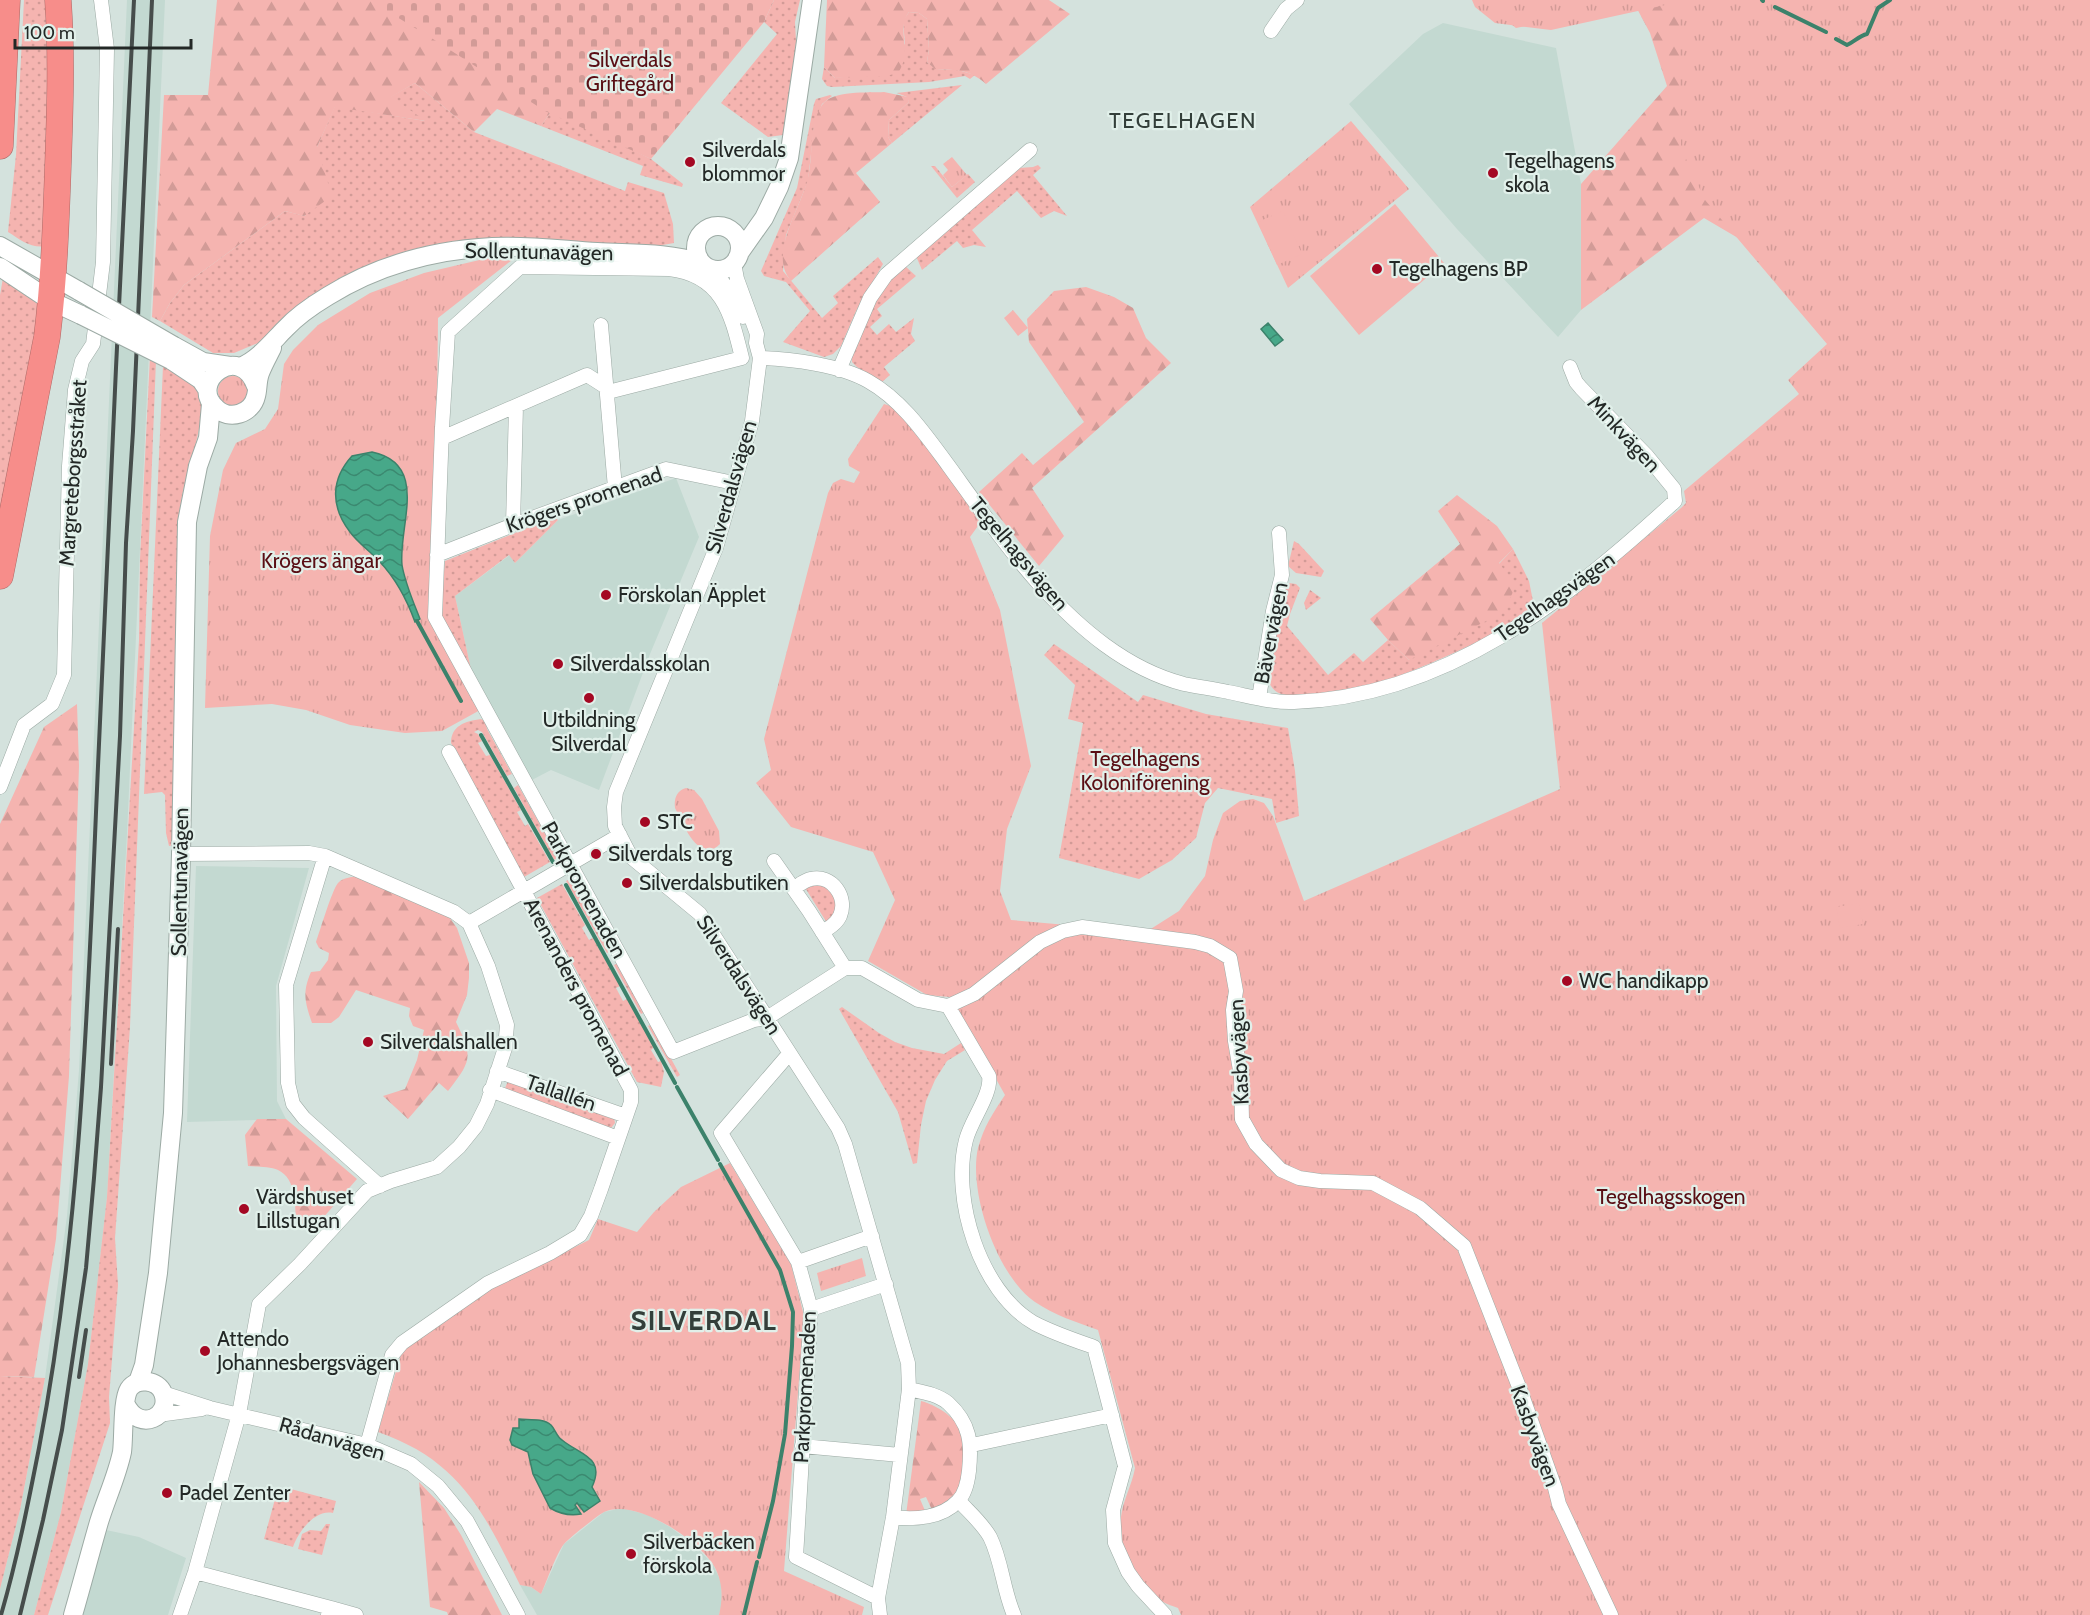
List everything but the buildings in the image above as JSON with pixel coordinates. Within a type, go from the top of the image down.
[{"type":"highway","points":[[0,146],[7,0]]},
{"type":"highway","points":[[0,576],[47,337],[52,289],[61,65],[58,0]]},
{"type":"highway","points":[[47,337],[80,303]]},
{"type":"street","name":"Margreteborgsstråket","points":[[0,787],[24,725],[52,704],[64,675],[69,466],[75,390],[82,361],[93,344],[102,262],[107,49],[101,0]]},
{"type":"street","points":[[737,257],[737,237],[730,230],[717,226],[710,227],[698,238],[696,251],[706,266],[717,270],[728,268],[737,257],[756,230],[779,187],[789,158],[812,0]]},
{"type":"street","points":[[1271,31],[1286,9],[1297,0]]},
{"type":"street","points":[[839,370],[870,298],[886,275],[1030,150]]},
{"type":"street","points":[[730,230],[757,215],[769,205]]},
{"type":"street","name":"Sollentunavägen","points":[[646,254],[679,246],[698,238]]},
{"type":"street","points":[[0,246],[24,260],[52,289],[80,303]]},
{"type":"street","name":"Sollentunavägen","points":[[138,1382],[144,1365],[158,1273],[173,1113],[181,855],[186,522],[198,466],[208,438],[209,382],[218,370],[251,362],[303,313],[327,296],[354,281],[398,263],[442,252],[495,247],[646,254],[681,258],[706,266]]},
{"type":"street","name":"Silverdalsvägen","points":[[737,257],[737,279],[757,334],[756,343]]},
{"type":"street","name":"Silverdalsvägen","points":[[706,266],[725,284],[739,305],[749,333],[756,343],[760,358],[752,421],[716,548],[616,792],[615,826],[631,857],[700,914],[838,1128],[845,1144],[908,1363],[909,1389],[893,1517],[878,1598],[880,1615]]},
{"type":"street","name":"Parkpromenaden","points":[[606,388],[612,391],[742,358],[727,308],[721,297],[690,272],[669,269],[520,267],[448,332],[435,617],[674,1052],[754,1020],[767,1018]]},
{"type":"street","points":[[7,272],[52,289],[172,353],[203,362],[236,367],[248,372],[256,386]]},
{"type":"street","points":[[601,325],[615,488]]},
{"type":"street","name":"Sollentunavägen","points":[[208,438],[224,420],[248,410],[253,403],[260,372],[277,339]]},
{"type":"street","points":[[172,353],[201,380],[209,396],[223,414],[232,415]]},
{"type":"street","name":"Tegelhagsvägen","points":[[760,358],[780,359],[839,370],[865,379],[886,392],[916,422],[1038,583],[1097,641],[1143,668],[1182,683],[1259,698],[1292,702],[1366,692],[1409,681],[1496,640],[1538,614],[1617,554],[1674,501]]},
{"type":"street","name":"Minkvägen","points":[[1570,367],[1581,388],[1647,456],[1674,489],[1674,501]]},
{"type":"street","points":[[442,438],[587,375],[606,388]]},
{"type":"street","points":[[513,525],[516,406]]},
{"type":"street","name":"Krögers promenad","points":[[437,555],[666,469],[735,483]]},
{"type":"street","name":"Bävervägen","points":[[1259,698],[1273,611],[1282,575],[1279,533]]},
{"type":"street","name":"Arenanders promenad","points":[[366,1445],[392,1355],[402,1343],[488,1283],[580,1235],[591,1216],[631,1102],[631,1090],[449,752]]},
{"type":"street","points":[[469,923],[620,836]]},
{"type":"street","points":[[180,1615],[195,1572],[239,1414],[259,1304],[300,1264],[366,1191],[438,1167],[459,1147],[476,1126],[487,1104],[505,1048],[507,1025],[488,966],[469,923],[453,912],[325,856],[309,853],[181,855]]},
{"type":"street","points":[[325,856],[286,985],[288,1083],[293,1104],[304,1118],[380,1186]]},
{"type":"street","points":[[774,861],[794,888],[844,968]]},
{"type":"street","points":[[794,888],[812,879],[825,880],[837,888],[841,897],[841,913],[836,922],[822,932]]},
{"type":"street","name":"Kasbyvägen","points":[[948,1006],[974,994],[1040,942],[1063,931],[1082,927],[1195,942],[1210,946],[1230,958],[1236,991],[1233,1010],[1241,1076],[1242,1119],[1256,1144],[1281,1170],[1299,1178],[1373,1183],[1420,1208],[1464,1246],[1521,1392],[1559,1504],[1611,1615]]},
{"type":"street","points":[[767,1018],[844,968],[862,968],[918,1000],[948,1006],[989,1076],[990,1083],[972,1121],[962,1156],[963,1197],[972,1238],[985,1267],[1002,1293],[1016,1308],[1033,1322],[1094,1347],[1125,1466],[1113,1510],[1115,1543],[1120,1559],[1128,1572],[1165,1615]]},
{"type":"street","name":"Parkpromenaden","points":[[789,1054],[722,1132],[798,1262],[811,1309],[796,1557],[878,1598]]},
{"type":"street","name":"Tallallén","points":[[496,1071],[626,1116]]},
{"type":"street","name":"Tallallén","points":[[490,1090],[618,1138]]},
{"type":"street","points":[[798,1262],[872,1236]]},
{"type":"street","points":[[811,1309],[886,1284]]},
{"type":"street","name":"Sollentunavägen","points":[[150,1328],[162,1391]]},
{"type":"street","points":[[73,1615],[122,1453],[126,1398],[129,1389],[138,1382],[151,1382],[162,1391],[165,1402],[122,1453]]},
{"type":"street","points":[[893,1517],[919,1518],[937,1514],[959,1501],[968,1483],[972,1445],[963,1420],[947,1403],[933,1395],[909,1389]]},
{"type":"street","name":"Rådanvägen","points":[[162,1391],[210,1408],[366,1445],[411,1464],[448,1497],[467,1521],[518,1615]]},
{"type":"street","points":[[126,1405],[136,1418],[154,1417]]},
{"type":"street","name":"Rådanvägen","points":[[154,1417],[210,1408]]},
{"type":"street","points":[[972,1445],[1112,1415]]},
{"type":"street","points":[[802,1446],[900,1455]]},
{"type":"street","points":[[959,1501],[983,1527],[991,1540],[1007,1599],[1014,1615]]},
{"type":"street","points":[[195,1572],[329,1612],[356,1615]]},
{"type":"shaded area","points":[[127,0],[165,0],[127,834],[107,1197],[88,1364],[61,1512],[34,1615],[0,1615],[0,1589],[20,1510],[45,1378],[67,1216],[79,1070]]},
{"type":"shaded area","name":"Tegelhagens skola","points":[[1443,23],[1556,48],[1581,184],[1581,310],[1558,337],[1457,229],[1349,104],[1423,34]]},
{"type":"shaded area","points":[[676,478],[699,537],[650,654],[599,790],[551,770],[528,782],[472,674],[455,596],[510,555],[515,563],[558,520]]},
{"type":"shaded area","points":[[196,866],[309,868],[276,986],[277,1101],[286,1119],[187,1122]]},
{"type":"shaded area","name":"Silverbäcken förskola","points":[[622,1508],[648,1515],[670,1527],[693,1544],[713,1564],[721,1582],[722,1603],[719,1615],[537,1615],[520,1585],[531,1587],[541,1594],[564,1544],[604,1512]]},
{"type":"shaded area","points":[[106,1530],[139,1537],[186,1558],[168,1615],[82,1615]]},
{"type":"green space","points":[[24,0],[52,0],[47,246],[41,247],[26,243],[8,232],[16,155]]},
{"type":"green space","points":[[217,0],[370,0],[552,110],[541,126],[497,109],[474,132],[415,83],[391,97],[426,121],[335,107],[317,147],[332,196],[304,216],[285,211],[184,285],[160,321],[152,317],[164,95],[208,95]]},
{"type":"green space","name":"Silverdals Griftegård","points":[[369,0],[774,0],[764,22],[651,159],[545,111]]},
{"type":"green space","points":[[774,0],[800,0],[795,22],[796,42],[788,123],[783,135],[768,137],[721,103],[777,34],[764,22]]},
{"type":"green space","points":[[827,0],[1049,0],[1070,14],[986,84],[968,73],[935,69],[927,62],[929,49],[927,19],[919,13],[909,12],[904,26],[904,56],[898,73],[886,76],[835,78],[824,67]]},
{"type":"green space","name":"Tegelhagsskogen","points":[[1472,0],[2090,0],[2090,1615],[1181,1615],[1178,1608],[1161,1601],[1144,1585],[1125,1551],[1120,1528],[1122,1511],[1135,1468],[1098,1330],[1050,1311],[1021,1290],[1009,1273],[988,1232],[977,1187],[978,1148],[986,1126],[1005,1095],[950,997],[927,995],[868,961],[895,900],[873,852],[791,827],[756,783],[771,770],[764,739],[828,493],[833,483],[841,479],[854,483],[860,472],[849,466],[848,459],[884,404],[894,407],[983,519],[970,537],[1000,610],[1031,766],[1007,829],[1000,891],[1011,920],[1146,932],[1179,911],[1205,876],[1213,840],[1223,813],[1240,801],[1253,799],[1264,803],[1273,816],[1304,901],[1560,789],[1542,623],[1681,508],[1686,503],[1684,491],[1799,394],[1788,380],[1827,344],[1705,200],[1681,148],[1679,2],[1551,30],[1495,23],[1475,7]]},
{"type":"green space","points":[[1480,0],[1780,0],[1738,238],[1704,218],[1581,310],[1581,184],[1667,86],[1650,33],[1634,3],[1516,28]]},
{"type":"green space","points":[[909,12],[919,13],[927,19],[929,49],[927,62],[936,69],[958,70],[975,75],[970,79],[965,76],[929,82],[827,86],[822,79],[824,67],[835,78],[851,76],[905,44],[903,21]]},
{"type":"green space","points":[[415,83],[474,132],[625,191],[628,182],[664,193],[673,224],[674,243],[651,247],[443,245],[282,321],[258,343],[234,353],[213,353],[160,321],[184,285],[285,211],[305,216],[317,147],[335,106],[425,121],[390,97]]},
{"type":"green space","points":[[962,85],[892,143],[888,137],[889,120],[909,102],[907,97],[897,93]]},
{"type":"green space","points":[[884,92],[908,97],[909,102],[889,120],[888,137],[892,143],[856,173],[880,202],[791,281],[784,268],[783,252],[787,234],[807,182],[813,132],[818,113],[827,100],[834,97],[851,93]]},
{"type":"green space","points":[[832,96],[822,104],[814,127],[808,181],[786,235],[783,271],[822,318],[838,303],[833,296],[878,257],[883,264],[856,311],[841,346],[833,354],[824,357],[783,342],[810,311],[786,282],[764,276],[761,271],[797,188],[814,104],[816,99]]},
{"type":"green space","points":[[552,110],[651,159],[683,184],[682,187],[640,175],[643,166],[541,126]]},
{"type":"green space","points":[[1351,121],[1409,189],[1288,288],[1250,207]]},
{"type":"green space","points":[[952,157],[967,175],[952,187],[943,175],[948,170],[943,164]]},
{"type":"green space","points":[[1038,165],[1041,168],[1033,175],[1067,216],[1054,211],[1041,218],[1017,191],[972,230],[986,247],[974,245],[963,248],[957,241],[922,270],[916,256],[1019,168]]},
{"type":"green space","points":[[931,166],[935,166],[952,187],[968,174],[975,182],[957,198]]},
{"type":"green space","name":"Tegelhagens BP","points":[[1395,204],[1444,263],[1359,335],[1310,276]]},
{"type":"green space","points":[[1283,211],[1302,254],[1277,265],[1258,222]]},
{"type":"green space","name":"Krögers ängar","points":[[488,258],[512,260],[438,318],[433,494],[432,618],[482,709],[442,731],[405,733],[350,725],[306,710],[272,704],[205,708],[210,536],[223,470],[236,443],[265,429],[278,409],[284,364],[293,350],[318,325],[370,293],[424,273]]},
{"type":"green space","points":[[905,266],[916,276],[877,309],[882,316],[870,327],[877,335],[889,324],[896,332],[914,318],[911,334],[915,341],[884,367],[890,375],[882,382],[852,362],[852,352],[880,293],[887,282]]},
{"type":"green space","points":[[3,278],[40,301],[36,341],[0,523],[0,295]]},
{"type":"green space","points":[[1086,287],[1114,297],[1133,308],[1146,338],[1171,363],[1032,488],[1064,536],[1039,566],[979,492],[1022,453],[1033,465],[1084,422],[1029,342],[1027,319],[1054,291]]},
{"type":"green space","points":[[1013,310],[1028,328],[1018,336],[1004,318]]},
{"type":"green space","points":[[150,356],[156,360],[130,1027],[115,1238],[118,1285],[109,1397],[110,1423],[48,1615],[34,1615],[61,1512],[88,1364],[107,1197],[139,640],[140,559]]},
{"type":"green space","points":[[163,366],[194,383],[200,392],[202,401],[200,425],[183,492],[178,524],[174,845],[169,846],[166,833],[165,795],[162,792],[144,794]]},
{"type":"green space","points":[[233,376],[243,381],[248,391],[243,401],[233,406],[223,401],[218,391],[223,381]]},
{"type":"green space","points":[[1457,495],[1497,526],[1513,549],[1499,563],[1516,585],[1504,612],[1409,660],[1370,619],[1460,544],[1438,511]]},
{"type":"green space","points":[[555,517],[558,520],[515,563],[509,555],[455,596],[472,674],[440,615],[445,561]]},
{"type":"green space","points":[[1294,541],[1324,571],[1321,577],[1296,573],[1288,566]]},
{"type":"green space","points":[[1513,549],[1529,581],[1534,606],[1525,615],[1490,636],[1405,674],[1381,682],[1296,695],[1280,694],[1270,685],[1284,589],[1289,583],[1296,584],[1300,588],[1287,626],[1328,675],[1354,653],[1363,662],[1388,640],[1409,660]]},
{"type":"green space","points":[[1310,590],[1321,598],[1306,610],[1304,603]]},
{"type":"green space","name":"Tegelhagens Koloniförening","points":[[1054,644],[1138,702],[1143,695],[1206,714],[1288,728],[1299,816],[1276,823],[1272,799],[1218,788],[1205,803],[1196,838],[1172,860],[1139,879],[1059,858],[1083,723],[1068,719],[1075,685],[1044,655]]},
{"type":"green space","points":[[77,704],[79,766],[69,1076],[56,1239],[34,1377],[0,1376],[0,824],[44,727]]},
{"type":"green space","points":[[481,719],[486,722],[487,729],[512,774],[507,776],[482,732],[478,730],[474,732],[482,741],[478,743],[486,756],[490,755],[521,810],[517,812],[525,826],[528,824],[550,862],[524,877],[451,743],[456,728],[470,721]]},
{"type":"green space","points":[[518,785],[558,857],[554,860],[514,788]]},
{"type":"green space","points":[[686,788],[694,790],[702,799],[719,831],[720,844],[712,849],[705,849],[693,840],[675,808],[676,796]]},
{"type":"green space","points":[[360,876],[449,917],[457,928],[469,963],[467,995],[456,1022],[467,1051],[466,1065],[448,1091],[439,1083],[408,1119],[383,1096],[405,1089],[417,1060],[424,1030],[413,1026],[409,1016],[410,1008],[356,990],[339,1017],[331,1023],[312,1023],[306,1003],[306,986],[311,972],[320,971],[328,960],[329,953],[319,948],[316,942],[335,887],[340,881]]},
{"type":"green space","points":[[570,879],[611,951],[607,953],[566,881]]},
{"type":"green space","points":[[814,882],[833,890],[837,910],[827,923],[804,886]]},
{"type":"green space","points":[[562,884],[585,925],[582,928],[589,940],[593,938],[620,986],[616,988],[623,1001],[627,999],[654,1047],[651,1050],[658,1062],[661,1061],[664,1072],[661,1087],[637,1082],[537,898]]},
{"type":"green space","points":[[1859,903],[1863,924],[1840,928],[1836,907]]},
{"type":"green space","points":[[618,963],[645,1012],[641,1014],[614,965]]},
{"type":"green space","points":[[842,1007],[879,1033],[912,1048],[944,1054],[961,1043],[965,1050],[947,1061],[926,1101],[917,1163],[913,1164],[898,1112],[839,1009]]},
{"type":"green space","points":[[652,1024],[680,1075],[677,1077],[648,1026]]},
{"type":"green space","points":[[509,1078],[614,1118],[615,1123],[611,1128],[504,1091]]},
{"type":"green space","points":[[257,1119],[286,1119],[357,1179],[315,1227],[296,1224],[294,1194],[284,1174],[271,1168],[248,1166],[245,1135]]},
{"type":"green space","points":[[730,1163],[791,1264],[804,1316],[784,1571],[864,1607],[862,1615],[719,1615],[721,1584],[714,1566],[706,1556],[695,1544],[665,1524],[632,1510],[617,1509],[600,1514],[564,1544],[541,1594],[531,1587],[520,1585],[494,1535],[467,1492],[430,1458],[378,1432],[402,1351],[488,1290],[589,1240],[598,1219],[637,1232],[654,1212],[681,1187]]},
{"type":"green space","points":[[862,1258],[866,1276],[821,1291],[817,1273]]},
{"type":"green space","points":[[0,1376],[45,1378],[20,1510],[0,1589]]},
{"type":"green space","points":[[921,1401],[943,1411],[961,1430],[965,1445],[962,1478],[958,1490],[944,1503],[932,1510],[926,1497],[920,1499],[926,1513],[906,1515]]},
{"type":"green space","points":[[419,1482],[444,1508],[461,1535],[502,1615],[448,1615],[447,1612],[430,1607]]},
{"type":"green space","points":[[287,1488],[336,1501],[333,1513],[320,1515],[308,1523],[293,1547],[264,1539],[277,1492],[285,1494]]},
{"type":"green space","points":[[326,1524],[330,1524],[322,1555],[298,1549],[302,1534],[310,1530],[321,1531]]},
{"type":"water","points":[[1268,323],[1283,340],[1275,346],[1261,329]]},
{"type":"water","points":[[372,452],[390,459],[401,469],[406,483],[402,565],[420,619],[415,622],[396,583],[380,562],[350,532],[343,522],[336,503],[337,483],[345,465],[352,456]]},
{"type":"water","points":[[519,1419],[540,1420],[548,1423],[560,1439],[589,1458],[596,1469],[592,1487],[600,1501],[584,1512],[577,1503],[575,1505],[581,1514],[565,1514],[550,1508],[533,1474],[528,1452],[512,1445],[510,1440],[513,1428],[519,1428]]},
{"type":"waterway","points":[[1836,39],[1847,45],[1867,34],[1878,8],[1890,0]]},
{"type":"waterway","points":[[1775,7],[1826,32]]},
{"type":"waterway","points":[[417,621],[461,701]]},
{"type":"waterway","points":[[481,735],[553,862]]},
{"type":"waterway","points":[[566,885],[675,1083]]},
{"type":"waterway","points":[[677,1087],[718,1160]]},
{"type":"waterway","points":[[720,1164],[780,1270],[793,1312],[785,1434],[773,1501],[759,1557]]},
{"type":"waterway","points":[[744,1615],[757,1562]]},
{"type":"railway","points":[[1,1615],[17,1553],[39,1448],[65,1279],[74,1193],[91,937],[134,0]]},
{"type":"railway","points":[[20,1615],[62,1430],[86,1268],[94,1178],[120,736],[126,543],[152,0]]},
{"type":"railway","points":[[111,1064],[118,929]]},
{"type":"railway","points":[[79,1377],[86,1330]]},
{"type":"place","name":"Silverdals blommor","points":[[690,162]]},
{"type":"place","name":"Tegelhagens skola","points":[[1493,173]]},
{"type":"place","name":"Tegelhagens BP","points":[[1377,269]]},
{"type":"place","name":"Förskolan Äpplet","points":[[606,595]]},
{"type":"place","name":"Silverdalsskolan","points":[[558,664]]},
{"type":"place","name":"Utbildning Silverdal","points":[[589,698]]},
{"type":"place","name":"STC","points":[[645,822]]},
{"type":"place","name":"Silverdals torg","points":[[596,854]]},
{"type":"place","name":"Silverdalsbutiken","points":[[627,883]]},
{"type":"place","name":"WC handikapp","points":[[1567,981]]},
{"type":"place","name":"Silverdalshallen","points":[[368,1042]]},
{"type":"place","name":"Värdshuset Lillstugan","points":[[244,1209]]},
{"type":"place","name":"Attendo Johannesbergsvägen","points":[[205,1351]]},
{"type":"place","name":"Padel Zenter","points":[[167,1493]]},
{"type":"place","name":"Silverbäcken förskola","points":[[631,1554]]},
{"type":"district","name":"TEGELHAGEN","points":[[1183,120]]},
{"type":"district","name":"SILVERDAL","points":[[704,1321]]}]
